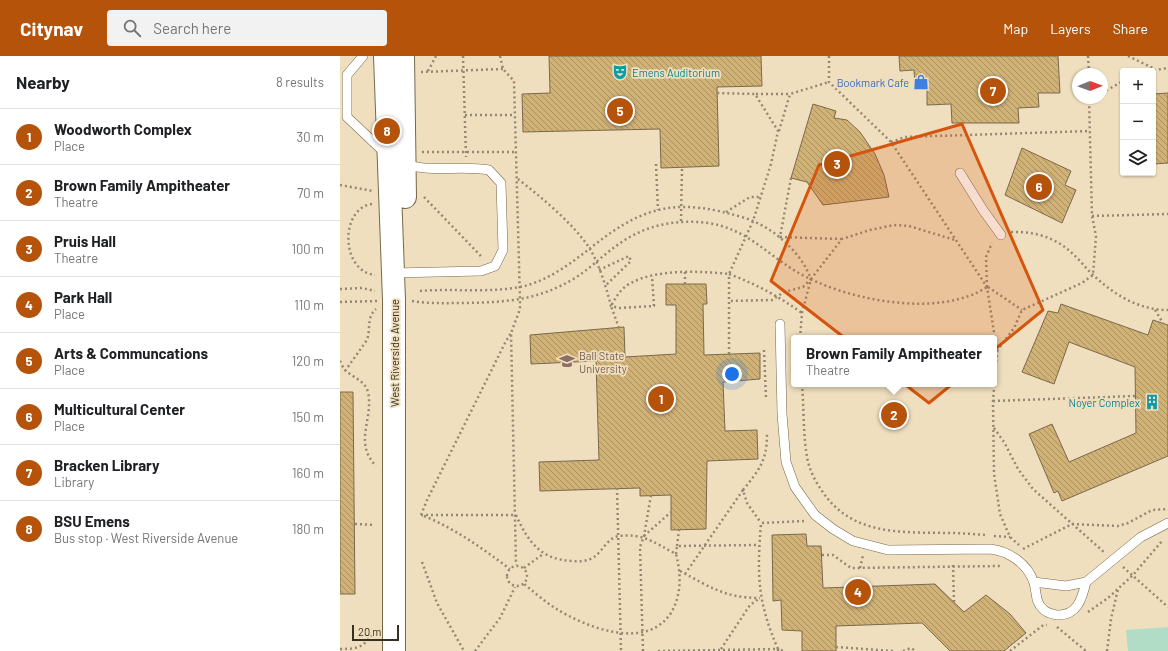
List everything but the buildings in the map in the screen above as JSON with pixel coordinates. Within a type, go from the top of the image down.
[{"type":"street","name":"West Riverside Avenue","points":[[385,56],[404,158],[392,274],[394,651]]},
{"type":"street","points":[[404,158],[409,64]]},
{"type":"street","points":[[392,274],[408,651]]},
{"type":"lane","points":[[363,56],[347,75],[347,116],[404,158],[428,169],[466,168],[489,170],[501,184],[503,250],[495,266],[481,271],[392,274]]},
{"type":"lane","points":[[960,173],[983,210],[1001,235]]},
{"type":"lane","points":[[780,324],[782,414],[786,462],[799,494],[815,514],[833,529],[854,541],[888,550],[990,548],[1002,550],[1015,558],[1024,567],[1034,582],[1037,602],[1043,610],[1052,614],[1064,615],[1072,612],[1079,605],[1086,582]]},
{"type":"lane","points":[[1034,582],[1066,586],[1086,582],[1141,537],[1168,523]]},
{"type":"path","points":[[428,72],[436,56]]},
{"type":"path","points":[[464,56],[466,168]]},
{"type":"path","points":[[421,515],[505,342],[511,333],[520,309],[518,179],[514,81],[503,68],[500,56]]},
{"type":"path","points":[[829,56],[830,82],[891,142],[987,287],[1022,310]]},
{"type":"path","points":[[1088,56],[1088,68]]},
{"type":"path","points":[[1128,56],[1153,68]]},
{"type":"path","points":[[409,64],[428,72],[503,68]]},
{"type":"path","points":[[1156,69],[1168,68]]},
{"type":"path","points":[[717,93],[790,94],[830,82]]},
{"type":"path","points":[[1108,90],[1120,83]]},
{"type":"path","points":[[755,94],[778,131]]},
{"type":"path","points":[[729,354],[729,274],[753,220],[759,197],[771,164],[778,131],[790,94]]},
{"type":"path","points":[[997,352],[1014,328],[1022,310],[1082,283],[1093,274],[1096,236],[1092,216],[1089,104]]},
{"type":"path","points":[[465,115],[515,115]]},
{"type":"path","points":[[891,142],[905,137],[1090,131]]},
{"type":"path","points":[[404,158],[466,151],[516,152]]},
{"type":"path","points":[[656,164],[658,210]]},
{"type":"path","points":[[681,221],[680,206],[682,168]]},
{"type":"path","points":[[780,237],[791,178]]},
{"type":"path","points":[[518,179],[540,195],[589,249],[596,262],[619,328]]},
{"type":"path","points":[[340,185],[375,191]]},
{"type":"path","points":[[419,192],[480,255],[481,289]]},
{"type":"path","points":[[726,212],[750,197],[759,197]]},
{"type":"path","points":[[352,212],[374,204]]},
{"type":"path","points":[[420,291],[520,286],[538,281],[571,264],[615,229],[650,211],[680,206],[726,212],[753,220],[780,237],[805,264],[811,279],[802,313],[800,335]]},
{"type":"path","points":[[1092,216],[1168,214]]},
{"type":"path","points":[[420,302],[432,304],[506,302],[520,300],[554,288],[575,278],[618,244],[639,231],[659,225],[681,221],[708,224],[745,236],[758,243],[797,272],[858,297],[904,303],[933,303],[959,299],[976,294],[987,287]]},
{"type":"path","points":[[780,237],[842,239],[870,230],[894,225],[909,226],[956,240]]},
{"type":"path","points":[[994,335],[987,287],[986,258],[990,244],[1001,235],[1012,232],[1033,233],[1050,238],[1067,248],[1108,288],[1127,300],[1155,310],[1168,310]]},
{"type":"path","points":[[729,301],[772,300],[784,292],[803,287],[842,239]]},
{"type":"path","points":[[347,255],[360,269],[372,275],[392,274]]},
{"type":"path","points":[[599,270],[629,256],[631,261],[605,286]]},
{"type":"path","points":[[685,272],[685,284]]},
{"type":"path","points":[[611,306],[618,293],[631,283],[652,276],[685,272],[729,274],[757,285],[778,296],[802,313]]},
{"type":"path","points":[[611,306],[618,308],[654,306],[652,276]]},
{"type":"path","points":[[340,289],[362,288],[377,291]]},
{"type":"path","points":[[340,302],[379,301]]},
{"type":"path","points":[[345,371],[367,340],[369,335],[369,317],[381,304]]},
{"type":"path","points":[[1155,310],[1163,323]]},
{"type":"path","points":[[511,333],[516,565]]},
{"type":"path","points":[[764,350],[766,398]]},
{"type":"path","points":[[340,361],[345,371],[360,379],[368,391],[369,406],[363,437],[366,451],[374,465],[379,469]]},
{"type":"path","points":[[802,387],[807,458],[815,480],[829,502],[847,516],[882,530],[901,533],[949,533],[1010,537]]},
{"type":"path","points":[[994,387],[994,474],[1000,514],[1010,537],[1023,548]]},
{"type":"path","points":[[993,401],[1135,396]]},
{"type":"path","points":[[994,428],[1004,442],[1018,469],[1033,489],[1168,608]]},
{"type":"path","points":[[685,574],[743,490],[759,470],[764,461],[767,434]]},
{"type":"path","points":[[617,488],[621,651]]},
{"type":"path","points":[[743,490],[747,503],[761,523],[758,570],[760,598],[766,622],[778,650]]},
{"type":"path","points":[[643,651],[640,547],[644,536],[651,496]]},
{"type":"path","points":[[644,536],[671,512]]},
{"type":"path","points":[[421,515],[516,514]]},
{"type":"path","points":[[516,514],[523,530],[531,542],[543,554],[561,561],[582,562],[594,558],[617,536],[644,536],[676,554]]},
{"type":"path","points":[[421,515],[442,523],[476,543],[510,569]]},
{"type":"path","points":[[761,523],[809,521]]},
{"type":"path","points":[[524,584],[555,608],[591,627],[620,635],[643,635],[668,618],[674,606],[679,591],[680,571],[676,554],[679,530]]},
{"type":"path","points":[[677,546],[759,545]]},
{"type":"path","points":[[857,551],[864,554],[860,568]]},
{"type":"path","points":[[524,568],[543,554]]},
{"type":"path","points":[[422,562],[437,603],[464,651]]},
{"type":"path","points":[[516,565],[524,568],[527,576],[524,584]]},
{"type":"path","points":[[510,569],[516,565]]},
{"type":"path","points":[[953,565],[954,602]]},
{"type":"path","points":[[510,569],[509,581],[515,587]]},
{"type":"path","points":[[680,571],[711,589],[733,596],[760,598]]},
{"type":"path","points":[[475,651],[500,618],[515,587],[524,584]]},
{"type":"path","points":[[1106,651],[1118,588]]},
{"type":"path","points":[[720,649],[750,605],[760,598]]},
{"type":"path","points":[[1010,651],[1042,626],[1052,625],[1063,631],[1086,651]]},
{"type":"path","points":[[340,649],[358,650],[375,631]]},
{"type":"path","points":[[836,647],[893,651]]},
{"type":"path","points":[[903,651],[911,648],[916,651]]},
{"type":"path","points":[[658,651],[720,649],[784,651]]},
{"type":"highlighted area","points":[[962,124],[1043,310],[929,403],[771,281],[819,165]]},
{"type":"green space","points":[[1168,627],[1168,651],[1128,651],[1126,630]]},
{"type":"place","name":"Emens Auditorium","points":[[620,72]]},
{"type":"place","name":"Bookmark Cafe","points":[[921,82]]},
{"type":"place","name":"Bracken Library","points":[[993,91]]},
{"type":"place","name":"Arts & Communcations","points":[[620,111]]},
{"type":"place","name":"BSU Emens","points":[[387,131]]},
{"type":"place","name":"Pruis Hall","points":[[837,164]]},
{"type":"place","name":"Multicultural Center","points":[[1039,187]]},
{"type":"place","name":"Ball State University","points":[[567,361]]},
{"type":"place","name":"Woodworth Complex","points":[[661,399]]},
{"type":"place","name":"Noyer Complex","points":[[1152,402]]},
{"type":"place","name":"Brown Family Ampitheater","points":[[894,415]]},
{"type":"place","name":"Park Hall","points":[[858,592]]}]
